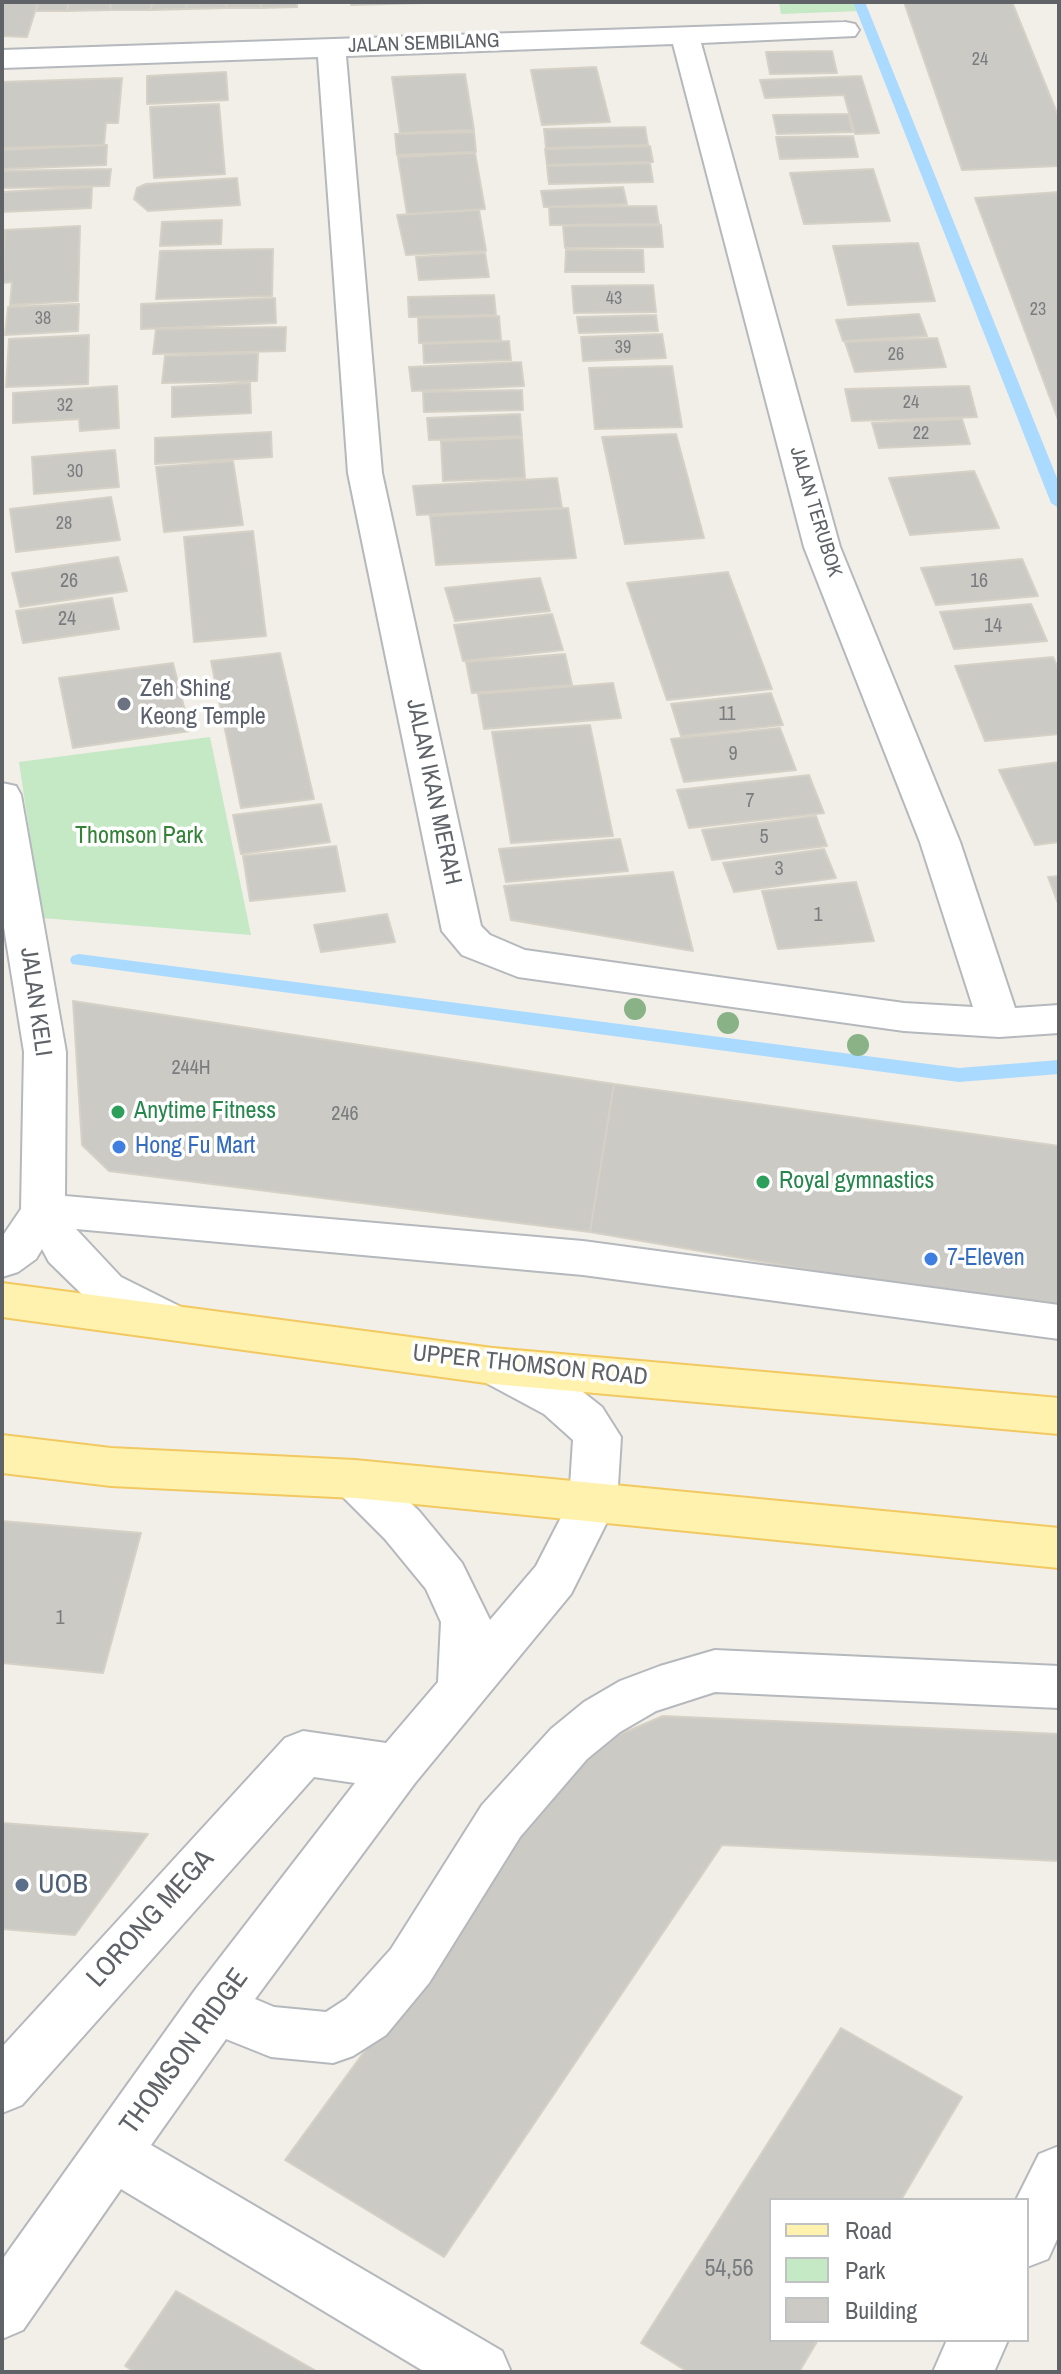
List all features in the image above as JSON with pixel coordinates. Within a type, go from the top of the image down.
[{"type":"main road","name":"UPPER THOMSON ROAD","points":[[2,1300],[493,1366],[1059,1416]]},
{"type":"main road","points":[[2,1454],[111,1467],[355,1479],[1059,1548]]},
{"type":"street","name":"JALAN SEMBILANG","points":[[2,59],[845,30]]},
{"type":"street","name":"JALAN TERUBOK","points":[[685,35],[822,547],[940,842],[999,1023]]},
{"type":"street","name":"JALAN IKAN MERAH","points":[[331,47],[365,473],[462,931],[495,956],[518,963],[904,1017],[999,1023],[1059,1019]]},
{"type":"street","name":"JALAN KELI","points":[[2,795],[14,932],[45,1052],[43,1210]]},
{"type":"street","points":[[2,1260],[20,1247],[43,1210]]},
{"type":"street","points":[[43,1210],[65,1250],[105,1289],[169,1321]]},
{"type":"street","points":[[43,1210],[583,1258],[1059,1322]]},
{"type":"street","name":"THOMSON RIDGE","points":[[481,2372],[168,2184],[111,2154],[215,2008],[397,1767],[463,1685],[512,1634],[554,1580],[593,1502],[597,1437],[561,1401],[493,1366]]},
{"type":"street","points":[[355,1479],[402,1525],[445,1577],[466,1622],[463,1685]]},
{"type":"street","points":[[215,2008],[271,2032],[333,2038],[366,2017],[410,1966],[501,1821],[569,1744],[602,1717],[664,1686],[715,1671],[877,1676],[1059,1687]]},
{"type":"street","name":"LORONG MEGA","points":[[2,2087],[303,1753],[397,1767]]},
{"type":"street","points":[[2,2310],[111,2154]]},
{"type":"street","points":[[1029,2235],[1059,2173]]},
{"type":"street","points":[[963,2372],[977,2342]]},
{"type":"green space","points":[[779,2],[858,2],[860,11],[781,14]]},
{"type":"green space","name":"Thomson Park","points":[[210,737],[251,935],[42,918],[19,762]]},
{"type":"building","points":[[2,2],[38,2],[27,37],[2,36]]},
{"type":"building","points":[[38,2],[69,2],[67,11],[36,11]]},
{"type":"building","points":[[69,2],[111,2],[110,10],[67,11]]},
{"type":"building","points":[[111,2],[152,2],[151,10],[110,10]]},
{"type":"building","points":[[152,2],[187,2],[186,9],[151,10]]},
{"type":"building","points":[[187,2],[227,2],[226,8],[186,9]]},
{"type":"building","points":[[227,2],[261,2],[261,8],[226,8]]},
{"type":"building","points":[[261,2],[297,2],[297,7],[261,8]]},
{"type":"building","points":[[351,2],[462,2],[351,5]]},
{"type":"building","points":[[904,2],[1012,2],[1059,118],[1059,166],[962,170]]},
{"type":"building","points":[[832,51],[837,73],[770,74],[766,52]]},
{"type":"building","points":[[596,67],[610,122],[542,125],[531,70]]},
{"type":"building","points":[[226,72],[228,100],[147,104],[147,76]]},
{"type":"building","points":[[465,74],[474,130],[400,133],[392,77]]},
{"type":"building","points":[[861,76],[879,133],[855,134],[844,95],[765,98],[760,80]]},
{"type":"building","points":[[122,78],[118,123],[106,123],[104,145],[2,148],[2,82]]},
{"type":"building","points":[[219,104],[225,174],[154,178],[150,107]]},
{"type":"building","points":[[848,114],[853,132],[777,134],[773,115]]},
{"type":"building","points":[[645,127],[648,145],[546,148],[544,129]]},
{"type":"building","points":[[474,132],[476,152],[397,155],[395,134]]},
{"type":"building","points":[[853,136],[858,157],[780,159],[776,137]]},
{"type":"building","points":[[107,145],[106,165],[2,169],[2,150]]},
{"type":"building","points":[[650,146],[653,162],[547,165],[545,149]]},
{"type":"building","points":[[475,153],[485,209],[407,214],[398,157]]},
{"type":"building","points":[[650,163],[653,182],[549,184],[547,166]]},
{"type":"building","points":[[111,169],[109,186],[2,188],[2,171]]},
{"type":"building","points":[[873,169],[890,221],[804,224],[790,173]]},
{"type":"building","points":[[237,178],[240,205],[148,211],[134,199],[137,188],[146,184]]},
{"type":"building","points":[[92,187],[91,208],[2,212],[2,192]]},
{"type":"building","points":[[623,187],[627,204],[544,207],[541,191]]},
{"type":"building","points":[[1059,192],[1059,422],[975,198]]},
{"type":"building","points":[[656,206],[659,224],[550,225],[549,207]]},
{"type":"building","points":[[479,210],[486,251],[406,255],[397,215]]},
{"type":"building","points":[[222,220],[221,244],[160,246],[162,222]]},
{"type":"building","points":[[661,225],[663,247],[565,248],[563,226]]},
{"type":"building","points":[[80,226],[78,301],[10,305],[12,282],[3,283],[5,230]]},
{"type":"building","points":[[918,243],[935,301],[848,305],[833,246]]},
{"type":"building","points":[[273,249],[272,296],[156,299],[160,251]]},
{"type":"building","points":[[566,250],[643,250],[644,272],[565,272]]},
{"type":"building","points":[[485,253],[489,277],[419,280],[416,257]]},
{"type":"building","points":[[653,285],[656,312],[574,313],[572,286]]},
{"type":"building","points":[[494,295],[496,315],[409,317],[408,297]]},
{"type":"building","points":[[275,298],[276,323],[141,329],[141,304]]},
{"type":"building","points":[[79,304],[78,331],[5,335],[8,307]]},
{"type":"building","points":[[919,314],[927,336],[843,341],[836,320]]},
{"type":"building","points":[[656,315],[658,331],[579,333],[577,317]]},
{"type":"building","points":[[499,316],[501,340],[419,343],[418,318]]},
{"type":"building","points":[[286,327],[285,351],[153,354],[156,329]]},
{"type":"building","points":[[662,334],[666,358],[583,361],[581,337]]},
{"type":"building","points":[[89,335],[88,384],[6,387],[9,339]]},
{"type":"building","points":[[937,338],[946,367],[855,372],[845,342]]},
{"type":"building","points":[[509,341],[511,360],[424,363],[423,344]]},
{"type":"building","points":[[258,353],[257,381],[162,383],[165,356]]},
{"type":"building","points":[[521,362],[524,386],[412,391],[409,367]]},
{"type":"building","points":[[672,366],[682,427],[595,429],[589,368]]},
{"type":"building","points":[[250,383],[251,413],[172,417],[172,387]]},
{"type":"building","points":[[117,386],[119,428],[80,431],[79,419],[13,423],[13,393]]},
{"type":"building","points":[[969,386],[977,417],[852,421],[845,389]]},
{"type":"building","points":[[522,390],[523,410],[424,412],[423,392]]},
{"type":"building","points":[[520,414],[522,436],[429,440],[427,418]]},
{"type":"building","points":[[962,419],[970,444],[879,448],[872,423]]},
{"type":"building","points":[[271,432],[272,457],[155,464],[155,438]]},
{"type":"building","points":[[676,434],[704,538],[625,544],[602,437]]},
{"type":"building","points":[[522,438],[525,478],[443,481],[441,441]]},
{"type":"building","points":[[115,450],[119,487],[34,494],[32,457]]},
{"type":"building","points":[[233,461],[243,525],[164,532],[156,467]]},
{"type":"building","points":[[974,471],[999,528],[910,535],[889,478]]},
{"type":"building","points":[[557,478],[562,508],[417,515],[413,486]]},
{"type":"building","points":[[111,497],[120,540],[16,552],[10,509]]},
{"type":"building","points":[[568,508],[576,558],[436,565],[430,516]]},
{"type":"building","points":[[253,531],[266,636],[194,642],[184,537]]},
{"type":"building","points":[[118,557],[127,591],[20,607],[12,573]]},
{"type":"building","points":[[1022,559],[1038,596],[936,605],[921,568]]},
{"type":"building","points":[[728,572],[772,689],[667,700],[627,583]]},
{"type":"building","points":[[540,578],[550,611],[455,621],[445,588]]},
{"type":"building","points":[[112,598],[119,629],[23,643],[16,611]]},
{"type":"building","points":[[1031,604],[1047,641],[954,649],[940,612]]},
{"type":"building","points":[[552,614],[563,650],[463,661],[454,625]]},
{"type":"building","points":[[280,653],[314,799],[241,808],[211,661]]},
{"type":"building","points":[[565,654],[572,685],[472,693],[466,662]]},
{"type":"building","points":[[1053,657],[1059,670],[1059,734],[985,741],[955,666]]},
{"type":"building","name":"Zeh Shing Keong Temple","points":[[173,663],[190,731],[73,748],[59,678]]},
{"type":"building","points":[[613,683],[621,718],[484,729],[478,694]]},
{"type":"building","points":[[771,693],[783,725],[681,736],[671,704]]},
{"type":"building","points":[[590,725],[613,836],[511,843],[492,732]]},
{"type":"building","points":[[780,728],[796,770],[684,782],[671,739]]},
{"type":"building","points":[[1059,762],[1059,842],[1035,845],[999,770]]},
{"type":"building","points":[[809,775],[824,813],[689,828],[677,790]]},
{"type":"building","points":[[321,804],[330,842],[241,854],[233,815]]},
{"type":"building","points":[[816,816],[827,846],[712,860],[702,830]]},
{"type":"building","points":[[620,839],[628,871],[506,882],[499,849]]},
{"type":"building","points":[[336,846],[345,891],[250,901],[243,856]]},
{"type":"building","points":[[824,849],[836,878],[734,892],[723,863]]},
{"type":"building","points":[[673,872],[693,951],[511,920],[504,886]]},
{"type":"building","points":[[1059,876],[1059,906],[1048,877]]},
{"type":"building","points":[[856,882],[874,941],[778,949],[762,891]]},
{"type":"building","points":[[387,914],[395,942],[321,952],[314,925]]},
{"type":"building","points":[[73,1001],[614,1084],[590,1232],[109,1171],[82,1145]]},
{"type":"building","points":[[614,1084],[1059,1146],[1059,1313],[590,1232]]},
{"type":"building","points":[[2,1521],[141,1533],[103,1673],[2,1663]]},
{"type":"building","points":[[663,1716],[1059,1734],[1059,1861],[722,1845],[444,2257],[285,2160],[568,1773],[609,1739]]},
{"type":"building","points":[[2,1823],[148,1834],[75,1935],[2,1929]]},
{"type":"building","points":[[841,2028],[962,2097],[902,2198],[769,2198],[769,2342],[817,2342],[799,2372],[688,2372],[641,2343]]},
{"type":"building","points":[[176,2291],[318,2372],[135,2372],[125,2366]]},
{"type":"waterway","points":[[859,2],[1059,503]]},
{"type":"waterway","points":[[79,960],[959,1075],[1059,1067]]},
{"type":"place","name":"Zeh Shing Keong Temple","points":[[124,704]]},
{"type":"place","name":"Anytime Fitness","points":[[118,1112]]},
{"type":"place","name":"Hong Fu Mart","points":[[119,1147]]},
{"type":"place","name":"Royal gymnastics","points":[[763,1182]]},
{"type":"place","name":"7-Eleven","points":[[931,1259]]},
{"type":"place","name":"UOB","points":[[22,1885]]}]
